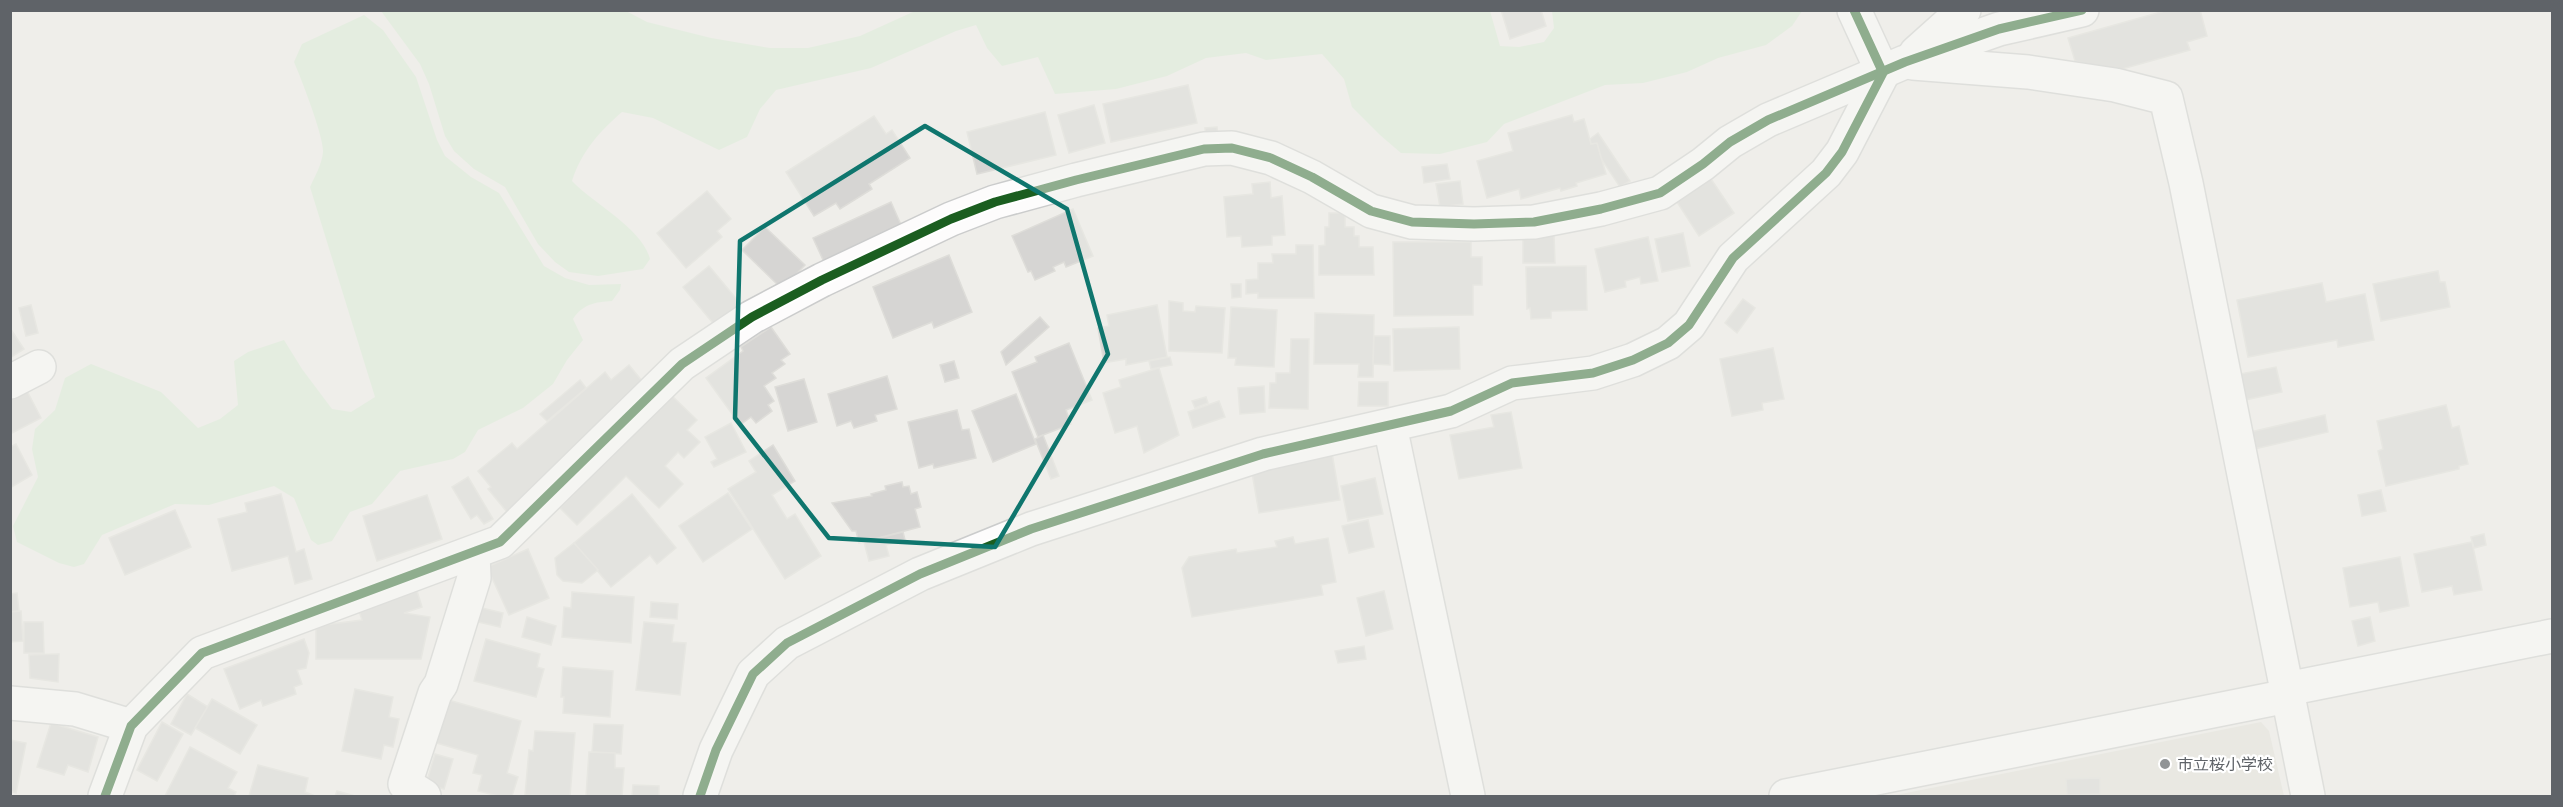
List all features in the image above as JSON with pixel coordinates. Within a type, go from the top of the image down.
[{"type":"street","points":[[1854,10],[1894,68]]},
{"type":"street","points":[[700,796],[716,750],[753,674],[787,643],[920,574],[1031,529],[1263,454],[1451,411],[1512,383],[1593,373],[1633,360],[1668,343],[1689,325],[1733,258],[1826,173],[1842,152],[1894,68],[1964,10]]},
{"type":"street","points":[[105,796],[131,726],[202,653],[473,554],[500,542],[682,364],[752,317],[822,280],[951,219],[995,202],[1204,149],[1232,148],[1271,158],[1302,172],[1371,211],[1412,222],[1474,224],[1534,222],[1601,209],[1660,194],[1730,142],[1768,120],[1894,68],[1998,29],[2082,10]]},
{"type":"street","points":[[1894,68],[2028,72],[2115,85],[2166,98],[2188,194],[2308,796]]},
{"type":"street","points":[[10,382],[39,367]]},
{"type":"street","points":[[1390,426],[1468,796]]},
{"type":"street","points":[[424,796],[405,784],[435,693],[441,684],[474,578],[473,554]]},
{"type":"street","points":[[1786,796],[2553,636]]},
{"type":"street","points":[[10,703],[75,709],[131,726]]},
{"type":"highlighted area","points":[[925,126],[1067,209],[1108,354],[995,547],[829,538],[735,418],[740,241]]},
{"type":"shaded area","name":"市立桜小学校","points":[[2261,722],[2269,731],[2284,796],[1891,796]]},
{"type":"green space","points":[[381,11],[626,11],[647,22],[711,38],[770,48],[808,48],[860,36],[915,11],[1490,11],[1500,46],[1519,47],[1544,42],[1554,28],[1552,11],[1802,11],[1792,26],[1766,45],[1718,58],[1687,72],[1643,83],[1605,85],[1504,124],[1487,142],[1440,154],[1401,153],[1352,107],[1344,79],[1322,54],[1266,60],[1246,53],[1206,58],[1167,76],[1116,89],[1055,94],[1038,57],[1002,66],[987,48],[976,25],[956,31],[871,68],[776,90],[760,109],[747,137],[719,150],[653,118],[622,112],[592,143],[572,181],[638,237],[650,259],[643,269],[598,276],[569,272],[555,262],[538,244],[505,187],[474,169],[454,151],[445,136],[429,84],[420,64]]},
{"type":"green space","points":[[364,15],[383,30],[416,77],[437,140],[445,156],[471,177],[499,193],[544,266],[565,278],[589,285],[621,284],[620,290],[612,301],[590,305],[581,310],[573,319],[583,340],[567,360],[553,384],[523,408],[478,430],[465,452],[453,459],[400,471],[372,504],[350,512],[332,541],[318,545],[311,540],[294,498],[274,486],[209,505],[175,504],[102,535],[84,564],[74,567],[59,563],[17,542],[13,526],[38,477],[32,449],[35,429],[55,410],[65,378],[91,364],[161,392],[198,428],[220,419],[238,405],[234,361],[248,352],[284,340],[332,409],[351,412],[375,397],[310,187],[321,161],[322,144],[312,107],[294,62],[302,44]]},
{"type":"building","points":[[1501,10],[1541,10],[1546,26],[1510,39]]},
{"type":"building","points":[[2168,10],[2200,10],[2207,36],[2187,42],[2190,50],[2115,71],[2075,61],[2068,38]]},
{"type":"building","points":[[1188,85],[1197,123],[1111,142],[1103,104]]},
{"type":"building","points":[[1094,105],[1105,143],[1069,153],[1058,115]]},
{"type":"building","points":[[1045,112],[1056,155],[977,174],[967,132]]},
{"type":"building","points":[[1572,115],[1574,122],[1584,119],[1591,144],[1597,143],[1606,174],[1576,183],[1577,186],[1561,191],[1560,188],[1521,199],[1519,189],[1487,198],[1477,161],[1513,151],[1508,133]]},
{"type":"building","points":[[874,116],[886,134],[892,130],[910,158],[869,184],[872,189],[840,209],[836,203],[814,216],[786,172]]},
{"type":"building","points":[[1217,127],[1218,137],[1206,138],[1205,128]]},
{"type":"building","points":[[1598,133],[1630,181],[1620,187],[1602,160],[1597,143],[1591,144],[1590,139]]},
{"type":"building","points":[[1447,164],[1450,179],[1424,183],[1422,167]]},
{"type":"building","points":[[1711,179],[1734,213],[1699,236],[1677,202]]},
{"type":"building","points":[[1460,181],[1463,204],[1440,207],[1436,184]]},
{"type":"building","points":[[1270,182],[1271,198],[1282,196],[1285,235],[1272,236],[1272,245],[1242,247],[1241,236],[1227,237],[1224,197],[1253,194],[1252,184]]},
{"type":"building","points":[[707,191],[731,219],[717,231],[722,237],[686,268],[657,233]]},
{"type":"building","points":[[891,202],[902,227],[824,262],[813,238]]},
{"type":"building","points":[[1073,209],[1093,256],[1066,267],[1064,262],[1053,267],[1055,271],[1035,280],[1031,271],[1028,272],[1012,236]]},
{"type":"building","points":[[1329,213],[1345,213],[1345,227],[1354,227],[1354,236],[1359,236],[1359,247],[1373,247],[1374,275],[1319,275],[1319,246],[1325,245],[1325,227],[1329,227]]},
{"type":"building","points":[[765,227],[805,265],[782,289],[742,250]]},
{"type":"building","points":[[1683,233],[1690,266],[1662,272],[1655,239]]},
{"type":"building","points":[[1554,235],[1555,263],[1523,263],[1523,236]]},
{"type":"building","points":[[1648,237],[1658,281],[1641,284],[1640,277],[1625,281],[1626,287],[1605,292],[1595,249]]},
{"type":"building","points":[[1393,242],[1471,242],[1471,257],[1482,257],[1482,285],[1473,285],[1473,315],[1394,316]]},
{"type":"building","points":[[1296,245],[1313,245],[1314,298],[1258,298],[1258,293],[1246,294],[1246,280],[1258,279],[1258,263],[1273,263],[1272,254],[1296,254]]},
{"type":"building","points":[[949,255],[972,312],[934,328],[932,322],[893,338],[873,287]]},
{"type":"building","points":[[709,266],[743,307],[717,328],[683,287]]},
{"type":"building","points":[[1586,266],[1587,310],[1551,311],[1551,318],[1531,319],[1530,308],[1527,309],[1526,267]]},
{"type":"building","points":[[2438,271],[2440,282],[2445,282],[2450,307],[2381,321],[2373,284]]},
{"type":"building","points":[[2322,283],[2326,302],[2365,294],[2374,340],[2338,347],[2337,340],[2248,357],[2237,300]]},
{"type":"building","points":[[1231,284],[1241,284],[1241,297],[1232,298]]},
{"type":"building","points":[[1743,299],[1755,308],[1737,333],[1725,323]]},
{"type":"building","points":[[1169,301],[1183,303],[1183,311],[1195,312],[1196,306],[1225,308],[1222,353],[1169,351]]},
{"type":"building","points":[[31,305],[38,333],[26,336],[19,308]]},
{"type":"building","points":[[1157,305],[1167,357],[1126,365],[1126,359],[1104,363],[1098,328],[1109,326],[1107,315]]},
{"type":"building","points":[[1231,307],[1277,310],[1274,367],[1235,365],[1236,358],[1228,358]]},
{"type":"building","points":[[1315,313],[1374,315],[1373,377],[1358,377],[1359,364],[1314,364]]},
{"type":"building","points":[[1040,317],[1049,327],[1006,365],[1001,352]]},
{"type":"building","points":[[771,327],[790,354],[781,360],[785,364],[772,373],[776,378],[764,386],[774,401],[768,405],[772,411],[756,423],[751,417],[740,425],[706,378],[743,351],[741,347]]},
{"type":"building","points":[[1459,327],[1460,369],[1394,371],[1393,329]]},
{"type":"building","points":[[10,328],[24,349],[10,358]]},
{"type":"building","points":[[1374,336],[1390,336],[1390,365],[1373,364]]},
{"type":"building","points":[[1291,339],[1309,339],[1308,409],[1269,408],[1270,383],[1276,383],[1276,373],[1290,373]]},
{"type":"building","points":[[1069,343],[1092,400],[1066,410],[1071,424],[1038,437],[1012,372],[1037,362],[1035,357]]},
{"type":"building","points":[[1773,348],[1784,399],[1762,403],[1763,410],[1732,416],[1720,359]]},
{"type":"building","points":[[1170,357],[1172,365],[1151,369],[1149,361]]},
{"type":"building","points":[[954,361],[959,378],[945,382],[940,365]]},
{"type":"building","points":[[629,365],[647,387],[507,512],[488,489],[491,487],[478,471],[512,443],[517,449],[605,372],[611,380]]},
{"type":"building","points":[[2276,367],[2282,392],[2245,400],[2240,374]]},
{"type":"building","points":[[1159,368],[1179,435],[1144,453],[1137,426],[1115,433],[1103,393],[1121,387],[1119,380]]},
{"type":"building","points":[[887,376],[897,409],[875,415],[877,421],[854,428],[851,421],[837,426],[828,394]]},
{"type":"building","points":[[804,379],[817,422],[788,431],[775,387]]},
{"type":"building","points":[[580,380],[586,388],[547,421],[540,414]]},
{"type":"building","points":[[1359,382],[1388,382],[1388,406],[1358,406]]},
{"type":"building","points":[[1264,386],[1265,412],[1240,414],[1238,388]]},
{"type":"building","points":[[25,387],[41,418],[10,434],[10,394]]},
{"type":"building","points":[[1016,394],[1036,444],[993,462],[972,411]]},
{"type":"building","points":[[671,395],[697,420],[687,430],[700,442],[684,458],[678,452],[665,466],[683,484],[659,508],[626,476],[577,525],[560,508]]},
{"type":"building","points":[[1206,397],[1208,403],[1195,408],[1192,401]]},
{"type":"building","points":[[1219,401],[1225,417],[1193,428],[1188,412]]},
{"type":"building","points":[[2446,405],[2452,428],[2459,426],[2468,464],[2459,466],[2459,469],[2386,486],[2378,451],[2383,449],[2377,421]]},
{"type":"building","points":[[957,410],[962,430],[969,429],[976,458],[934,468],[933,464],[919,468],[908,422]]},
{"type":"building","points":[[1511,412],[1522,468],[1459,479],[1450,435],[1494,427],[1491,415]]},
{"type":"building","points":[[2325,415],[2328,432],[2254,449],[2250,432]]},
{"type":"building","points":[[731,423],[746,452],[714,467],[711,462],[717,459],[705,437]]},
{"type":"building","points":[[1043,435],[1059,476],[1051,479],[1035,439]]},
{"type":"building","points":[[16,444],[32,475],[10,488],[10,447]]},
{"type":"building","points":[[773,445],[795,481],[772,495],[787,519],[795,514],[821,556],[785,579],[728,489],[756,472],[749,461]]},
{"type":"building","points":[[1332,453],[1340,500],[1259,513],[1251,467]]},
{"type":"building","points":[[468,477],[493,519],[484,524],[477,515],[471,519],[452,487]]},
{"type":"building","points":[[1375,478],[1383,514],[1348,521],[1341,486]]},
{"type":"building","points":[[902,482],[903,487],[909,486],[911,494],[917,492],[921,507],[915,509],[920,527],[859,543],[856,531],[852,531],[832,503],[872,496],[871,494],[886,490],[885,486]]},
{"type":"building","points":[[2381,490],[2386,511],[2362,516],[2358,495]]},
{"type":"building","points":[[728,493],[752,529],[703,562],[679,526]]},
{"type":"building","points":[[281,494],[296,552],[304,549],[312,579],[295,584],[288,556],[232,571],[218,519],[247,512],[245,503]]},
{"type":"building","points":[[632,494],[676,548],[657,564],[650,555],[611,587],[574,543]]},
{"type":"building","points":[[427,495],[442,539],[377,561],[363,516]]},
{"type":"building","points":[[175,510],[191,547],[125,575],[109,538]]},
{"type":"building","points":[[1368,520],[1374,547],[1349,553],[1342,526]]},
{"type":"building","points":[[903,532],[905,540],[886,545],[889,556],[869,561],[864,542]]},
{"type":"building","points":[[2484,534],[2486,545],[2474,548],[2471,537]]},
{"type":"building","points":[[1293,537],[1295,544],[1328,538],[1336,582],[1321,585],[1323,595],[1192,617],[1182,568],[1189,557],[1236,549],[1237,553],[1277,547],[1275,541]]},
{"type":"building","points":[[2472,542],[2482,590],[2454,595],[2452,586],[2422,592],[2414,554]]},
{"type":"building","points":[[574,543],[598,570],[582,583],[563,581],[557,575],[555,558]]},
{"type":"building","points":[[528,549],[549,598],[509,615],[487,567]]},
{"type":"building","points":[[2400,557],[2409,606],[2380,612],[2378,602],[2350,607],[2343,568]]},
{"type":"building","points":[[417,591],[422,607],[404,613],[430,617],[421,659],[316,659],[316,626],[362,620],[359,611]]},
{"type":"building","points":[[1384,591],[1393,629],[1366,636],[1357,598]]},
{"type":"building","points":[[572,592],[634,597],[631,643],[562,637],[564,607],[571,608]]},
{"type":"building","points":[[17,593],[19,611],[10,612],[10,594]]},
{"type":"building","points":[[651,602],[678,604],[677,619],[650,617]]},
{"type":"building","points":[[478,607],[503,613],[500,627],[474,621]]},
{"type":"building","points":[[21,611],[23,641],[10,642],[10,612]]},
{"type":"building","points":[[527,617],[556,626],[551,645],[522,637]]},
{"type":"building","points":[[2370,617],[2375,641],[2358,646],[2352,621]]},
{"type":"building","points":[[24,622],[43,622],[44,653],[24,653]]},
{"type":"building","points":[[644,622],[674,625],[672,642],[686,643],[680,695],[636,690]]},
{"type":"building","points":[[304,639],[309,653],[306,668],[297,670],[302,684],[294,687],[296,694],[263,706],[261,700],[240,709],[224,669]]},
{"type":"building","points":[[486,639],[540,654],[537,667],[544,669],[536,697],[474,681]]},
{"type":"building","points":[[1364,646],[1366,659],[1338,663],[1335,651]]},
{"type":"building","points":[[59,654],[58,682],[30,678],[29,655]]},
{"type":"building","points":[[563,667],[613,671],[610,717],[563,713],[564,697],[561,697]]},
{"type":"building","points":[[355,689],[393,697],[389,717],[399,719],[393,747],[384,745],[381,759],[342,751]]},
{"type":"building","points":[[187,694],[208,707],[191,735],[171,724]]},
{"type":"building","points":[[212,699],[257,725],[240,754],[195,728]]},
{"type":"building","points":[[445,699],[521,721],[507,773],[518,777],[512,796],[498,796],[478,791],[482,775],[473,773],[478,755],[433,742]]},
{"type":"building","points":[[162,722],[183,734],[157,781],[137,770]]},
{"type":"building","points":[[51,723],[98,737],[88,772],[68,765],[64,775],[37,767]]},
{"type":"building","points":[[594,724],[623,725],[621,754],[592,752]]},
{"type":"building","points":[[535,731],[575,733],[570,796],[525,795],[529,750],[533,751]]},
{"type":"building","points":[[10,740],[26,743],[16,793],[10,791]]},
{"type":"building","points":[[190,747],[237,772],[228,788],[236,792],[234,796],[165,796]]},
{"type":"building","points":[[589,752],[615,753],[615,768],[624,768],[622,796],[586,796]]},
{"type":"building","points":[[435,754],[453,759],[444,789],[426,784]]},
{"type":"building","points":[[258,765],[308,778],[305,792],[315,796],[249,796]]},
{"type":"building","points":[[2100,778],[2100,794],[2067,795],[2066,779]]},
{"type":"building","points":[[633,785],[659,786],[659,796],[632,796]]},
{"type":"building","points":[[337,791],[355,796],[335,796]]},
{"type":"cycle path","points":[[700,796],[716,750],[753,674],[787,643],[920,574],[1031,529],[1263,454],[1451,411],[1512,383],[1593,373],[1633,360],[1668,343],[1689,325],[1733,258],[1826,173],[1842,152],[1883,73],[1854,10]]},
{"type":"cycle path","points":[[105,796],[131,726],[202,653],[500,542],[682,364],[752,317],[822,280],[951,219],[995,202],[1076,180],[1204,149],[1232,148],[1271,158],[1312,177],[1371,211],[1412,222],[1474,224],[1534,222],[1601,209],[1660,193],[1703,164],[1730,142],[1768,120],[1905,62],[1999,29],[2082,10]]},
{"type":"place","name":"市立桜小学校","points":[[2165,764]]}]
